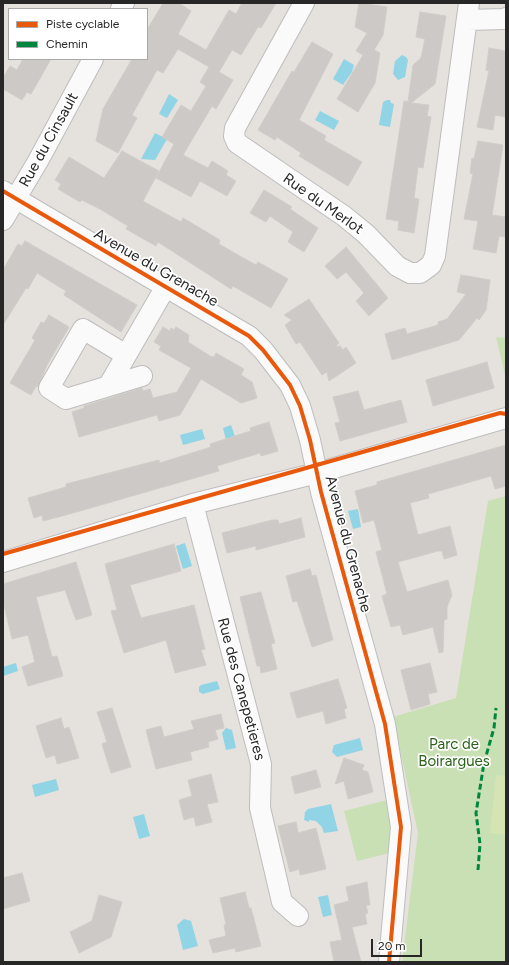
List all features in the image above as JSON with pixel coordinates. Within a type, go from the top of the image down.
[{"type":"street","name":"Rue du Merlot","points":[[304,3],[235,128],[234,136],[237,143],[249,153],[344,216],[366,234],[397,266],[410,273],[420,273],[431,265],[435,256],[468,12],[504,19],[506,18]]},
{"type":"street","name":"Rue du Cinsault","points":[[3,220],[9,194],[92,60]]},
{"type":"street","name":"Avenue du Grenache","points":[[9,194],[165,288],[249,336],[263,350],[290,385],[300,406],[385,724],[401,827],[389,962]]},
{"type":"street","points":[[109,384],[165,288]]},
{"type":"street","points":[[126,355],[82,329],[49,388],[66,399],[109,384],[142,376]]},
{"type":"street","points":[[3,562],[192,504],[317,473],[506,418]]},
{"type":"street","name":"Rue des Canepetieres","points":[[192,504],[262,764],[260,808],[282,902],[298,916]]},
{"type":"green space","points":[[496,337],[506,338],[506,379]]},
{"type":"green space","name":"Parc de Boirargues","points":[[506,496],[506,962],[402,962],[418,833],[393,717],[456,698],[488,501]]},
{"type":"green space","points":[[496,775],[506,776],[506,835],[490,833]]},
{"type":"green space","points":[[387,800],[396,830],[390,853],[357,861],[344,811]]},
{"type":"water","points":[[402,55],[408,60],[405,77],[398,80],[393,74],[395,61]]},
{"type":"water","points":[[344,59],[354,65],[352,72],[343,85],[333,79]]},
{"type":"water","points":[[169,94],[178,100],[167,118],[159,114]]},
{"type":"water","points":[[390,100],[391,103],[394,104],[390,127],[379,125],[383,102]]},
{"type":"water","points":[[320,111],[339,121],[334,130],[315,120]]},
{"type":"water","points":[[155,133],[167,139],[155,160],[141,159]]},
{"type":"water","points":[[231,425],[238,445],[228,448],[223,428]]},
{"type":"water","points":[[202,429],[205,439],[183,445],[180,435]]},
{"type":"water","points":[[358,509],[361,527],[353,529],[348,511]]},
{"type":"water","points":[[185,543],[192,566],[183,569],[176,546]]},
{"type":"water","points":[[16,663],[18,671],[3,676],[3,667]]},
{"type":"water","points":[[217,681],[220,689],[203,694],[199,692],[199,687],[201,685]]},
{"type":"water","points":[[226,728],[232,730],[236,748],[226,750],[222,733]]},
{"type":"water","points":[[360,738],[363,750],[337,757],[332,752],[334,745]]},
{"type":"water","points":[[56,779],[59,790],[35,797],[32,785]]},
{"type":"water","points":[[331,804],[338,831],[324,833],[322,827],[316,821],[309,820],[309,822],[304,820],[305,812],[308,809]]},
{"type":"water","points":[[144,814],[150,836],[139,839],[133,817]]},
{"type":"water","points":[[328,895],[332,915],[323,917],[318,897]]},
{"type":"water","points":[[184,919],[191,921],[198,946],[183,950],[177,925]]},
{"type":"building","points":[[163,3],[179,3],[191,11],[178,34],[206,50],[229,10],[236,14],[242,3],[276,3],[261,28],[258,27],[241,55],[232,50],[219,72],[233,80],[216,109],[212,106],[183,155],[208,168],[212,161],[228,171],[226,175],[236,181],[227,196],[200,181],[191,197],[156,178],[174,144],[162,137],[181,105],[191,111],[206,86],[200,82],[209,67],[178,49],[163,73],[157,70],[132,115],[137,118],[118,153],[96,141],[103,109],[131,60],[148,60],[148,28]]},
{"type":"building","points":[[359,3],[387,7],[383,35],[374,50],[380,53],[375,83],[358,112],[337,99],[363,55],[356,51],[367,33],[355,27]]},
{"type":"building","points":[[420,12],[446,16],[435,84],[411,103],[429,105],[427,116],[431,117],[423,168],[418,167],[414,198],[419,199],[414,233],[398,230],[399,221],[386,219],[404,101],[408,102],[413,65],[421,58],[425,39],[416,37]]},
{"type":"building","points":[[312,42],[333,54],[299,120],[326,136],[324,140],[362,162],[348,186],[299,156],[301,153],[277,137],[275,140],[258,130],[292,71],[294,72]]},
{"type":"building","points":[[489,48],[506,51],[506,117],[495,115],[493,130],[477,127],[489,71],[486,70]]},
{"type":"building","points":[[22,60],[50,60],[31,94],[27,92],[22,100],[3,89],[3,78],[10,66],[17,70]]},
{"type":"building","points":[[478,141],[503,145],[492,215],[506,217],[506,237],[499,236],[496,253],[473,249],[478,221],[464,219],[473,174],[470,173],[472,158],[474,159]]},
{"type":"building","points":[[122,151],[159,171],[143,201],[181,222],[183,218],[220,240],[219,244],[256,265],[258,262],[288,279],[271,308],[233,286],[231,289],[158,242],[156,246],[126,229],[128,226],[100,209],[82,200],[80,202],[58,189],[61,184],[55,180],[69,157],[104,178]]},
{"type":"building","points":[[264,190],[292,207],[290,209],[318,228],[304,252],[288,242],[293,232],[270,216],[266,222],[250,213]]},
{"type":"building","points":[[25,241],[137,305],[121,332],[64,295],[66,291],[37,273],[28,289],[26,288],[3,325],[3,270],[18,244],[22,246]]},
{"type":"building","points":[[346,247],[388,298],[369,316],[356,301],[364,293],[346,272],[337,279],[325,266]]},
{"type":"building","points":[[461,275],[490,280],[486,310],[479,320],[477,318],[459,340],[392,360],[385,334],[405,328],[407,334],[438,325],[438,322],[447,319],[466,294],[457,292]]},
{"type":"building","points":[[309,299],[339,343],[335,347],[340,346],[343,350],[346,347],[356,363],[329,381],[327,372],[322,375],[300,342],[296,344],[285,325],[292,320],[284,315]]},
{"type":"building","points":[[49,315],[69,327],[47,365],[38,387],[36,386],[31,395],[10,383],[35,340],[32,338],[41,322],[44,323]]},
{"type":"building","points":[[163,327],[170,331],[171,328],[174,330],[176,327],[189,335],[188,342],[210,356],[214,357],[216,353],[244,369],[241,375],[252,382],[257,398],[241,403],[201,379],[180,415],[159,421],[157,415],[79,437],[72,412],[84,408],[84,406],[142,388],[143,391],[150,389],[153,398],[177,392],[191,368],[159,350],[161,346],[154,342]]},
{"type":"building","points":[[487,362],[494,388],[433,406],[426,380]]},
{"type":"building","points":[[358,391],[364,410],[401,400],[407,422],[340,441],[335,423],[340,422],[333,397]]},
{"type":"building","points":[[269,422],[278,451],[261,456],[260,453],[217,466],[219,471],[73,513],[43,521],[42,515],[34,518],[28,498],[66,487],[66,484],[159,460],[160,463],[211,447],[210,444],[251,431],[250,428]]},
{"type":"building","points":[[506,445],[506,486],[495,489],[491,476],[428,494],[429,498],[410,503],[418,535],[450,526],[457,555],[444,559],[442,551],[438,551],[398,562],[407,592],[448,580],[452,595],[447,607],[447,619],[444,620],[443,652],[439,653],[433,627],[403,635],[400,625],[391,627],[382,596],[387,594],[376,552],[382,550],[374,520],[363,523],[355,491],[377,485],[377,482]]},
{"type":"building","points":[[301,518],[305,537],[256,550],[256,546],[227,553],[222,533],[272,520],[278,520],[279,524]]},
{"type":"building","points":[[174,544],[181,571],[130,585],[141,618],[194,605],[205,649],[201,650],[206,665],[175,673],[166,640],[124,653],[111,611],[117,610],[105,564]]},
{"type":"building","points":[[76,562],[92,615],[76,620],[65,590],[36,597],[52,657],[57,656],[63,676],[28,686],[22,667],[35,662],[28,635],[12,639],[3,601],[3,584]]},
{"type":"building","points":[[310,569],[312,576],[316,575],[333,640],[312,647],[297,601],[293,602],[286,576]]},
{"type":"building","points":[[261,592],[275,643],[271,644],[277,669],[261,673],[260,666],[257,666],[240,597]]},
{"type":"building","points":[[430,663],[437,692],[428,694],[430,704],[411,710],[401,670]]},
{"type":"building","points":[[338,679],[347,708],[344,709],[346,718],[326,724],[323,711],[297,718],[290,693]]},
{"type":"building","points":[[112,708],[131,767],[111,773],[102,744],[107,742],[97,712]]},
{"type":"building","points":[[221,714],[224,728],[215,730],[218,739],[208,742],[209,747],[190,752],[192,760],[156,769],[146,730],[161,726],[164,737],[194,729],[191,721]]},
{"type":"building","points":[[61,718],[64,729],[69,727],[79,758],[57,764],[55,755],[46,758],[36,726]]},
{"type":"building","points":[[344,758],[364,765],[362,770],[368,772],[373,792],[348,799],[344,781],[335,784]]},
{"type":"building","points":[[316,770],[321,787],[295,794],[291,777]]},
{"type":"building","points":[[211,774],[218,802],[207,804],[212,822],[196,826],[194,817],[184,820],[179,800],[192,796],[188,780]]},
{"type":"building","points":[[296,822],[298,833],[316,828],[326,869],[300,875],[299,869],[290,872],[278,826]]},
{"type":"building","points":[[22,873],[30,901],[3,909],[3,878]]},
{"type":"building","points":[[367,882],[370,905],[366,905],[368,913],[365,914],[367,924],[352,927],[361,962],[334,962],[330,942],[342,940],[334,905],[349,901],[346,887]]},
{"type":"building","points":[[245,892],[249,908],[251,908],[261,946],[236,952],[235,948],[213,953],[209,940],[226,936],[224,925],[226,924],[220,898]]},
{"type":"building","points":[[99,895],[122,902],[111,937],[79,953],[70,932],[92,921]]},
{"type":"marked path","points":[[478,870],[480,844],[476,813],[484,763],[494,728],[496,708]]},
{"type":"cycle path","points":[[3,191],[249,336],[263,350],[290,385],[300,406],[310,440],[321,492],[385,724],[401,827],[389,962]]},
{"type":"cycle path","points":[[3,554],[500,413],[506,414]]}]
